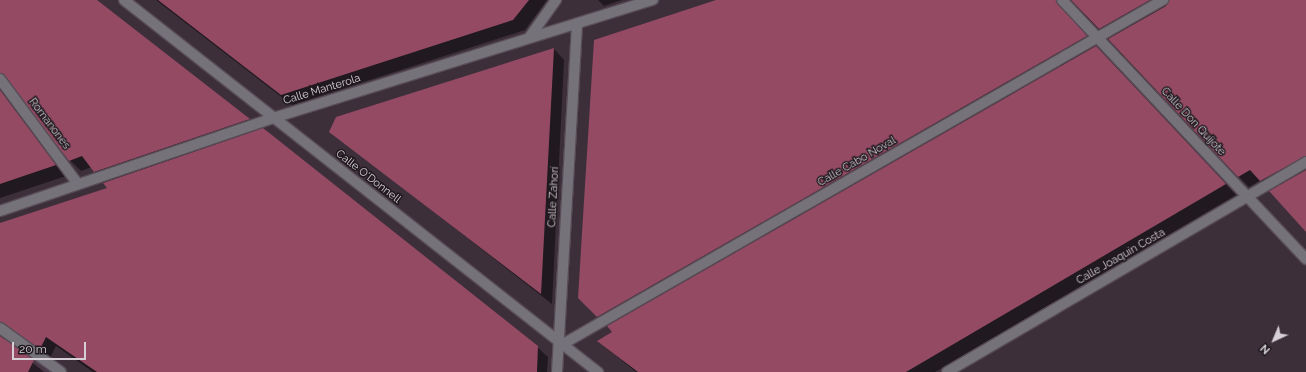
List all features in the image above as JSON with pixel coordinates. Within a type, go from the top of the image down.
[{"type":"street","name":"Calle O'Donnell","points":[[124,0],[598,372]]},
{"type":"street","points":[[529,38],[556,0]]},
{"type":"street","name":"Calle Manterola","points":[[0,211],[273,118],[653,0]]},
{"type":"street","name":"Calle Don Quijote","points":[[1062,0],[1099,37],[1246,197],[1306,259]]},
{"type":"street","name":"Calle Cabo Noval","points":[[560,342],[1163,0]]},
{"type":"street","name":"Calle Zahorí","points":[[557,372],[560,342],[577,24]]},
{"type":"street","name":"Romanones","points":[[0,79],[78,184]]},
{"type":"street","name":"Calle Joaquín Costa","points":[[948,372],[1306,162]]},
{"type":"street","points":[[0,328],[61,372]]},
{"type":"shaded area","points":[[0,328],[61,372],[0,372]]},
{"type":"building","points":[[0,0],[97,0],[250,119],[94,172],[82,156],[69,161],[0,73]]},
{"type":"building","points":[[158,0],[529,0],[513,20],[281,95]]},
{"type":"building","points":[[716,0],[1056,0],[1087,36],[597,317],[578,298],[594,40]]},
{"type":"building","points":[[1071,0],[1150,0],[1099,29]]},
{"type":"building","points":[[1169,0],[1306,0],[1306,156],[1260,181],[1250,170],[1238,177],[1108,39],[1166,6]]},
{"type":"building","points":[[1096,46],[1226,184],[906,372],[638,372],[597,341],[612,332],[607,326]]},
{"type":"building","points":[[554,48],[541,294],[329,132],[336,117]]},
{"type":"building","points":[[0,90],[56,165],[0,184]]},
{"type":"building","points":[[263,128],[538,346],[537,372],[97,372],[46,337],[40,349],[0,322],[0,223],[107,188],[103,183]]},
{"type":"building","points":[[1306,170],[1306,232],[1269,191]]},
{"type":"building","points":[[0,336],[34,360],[28,372],[0,372]]}]
